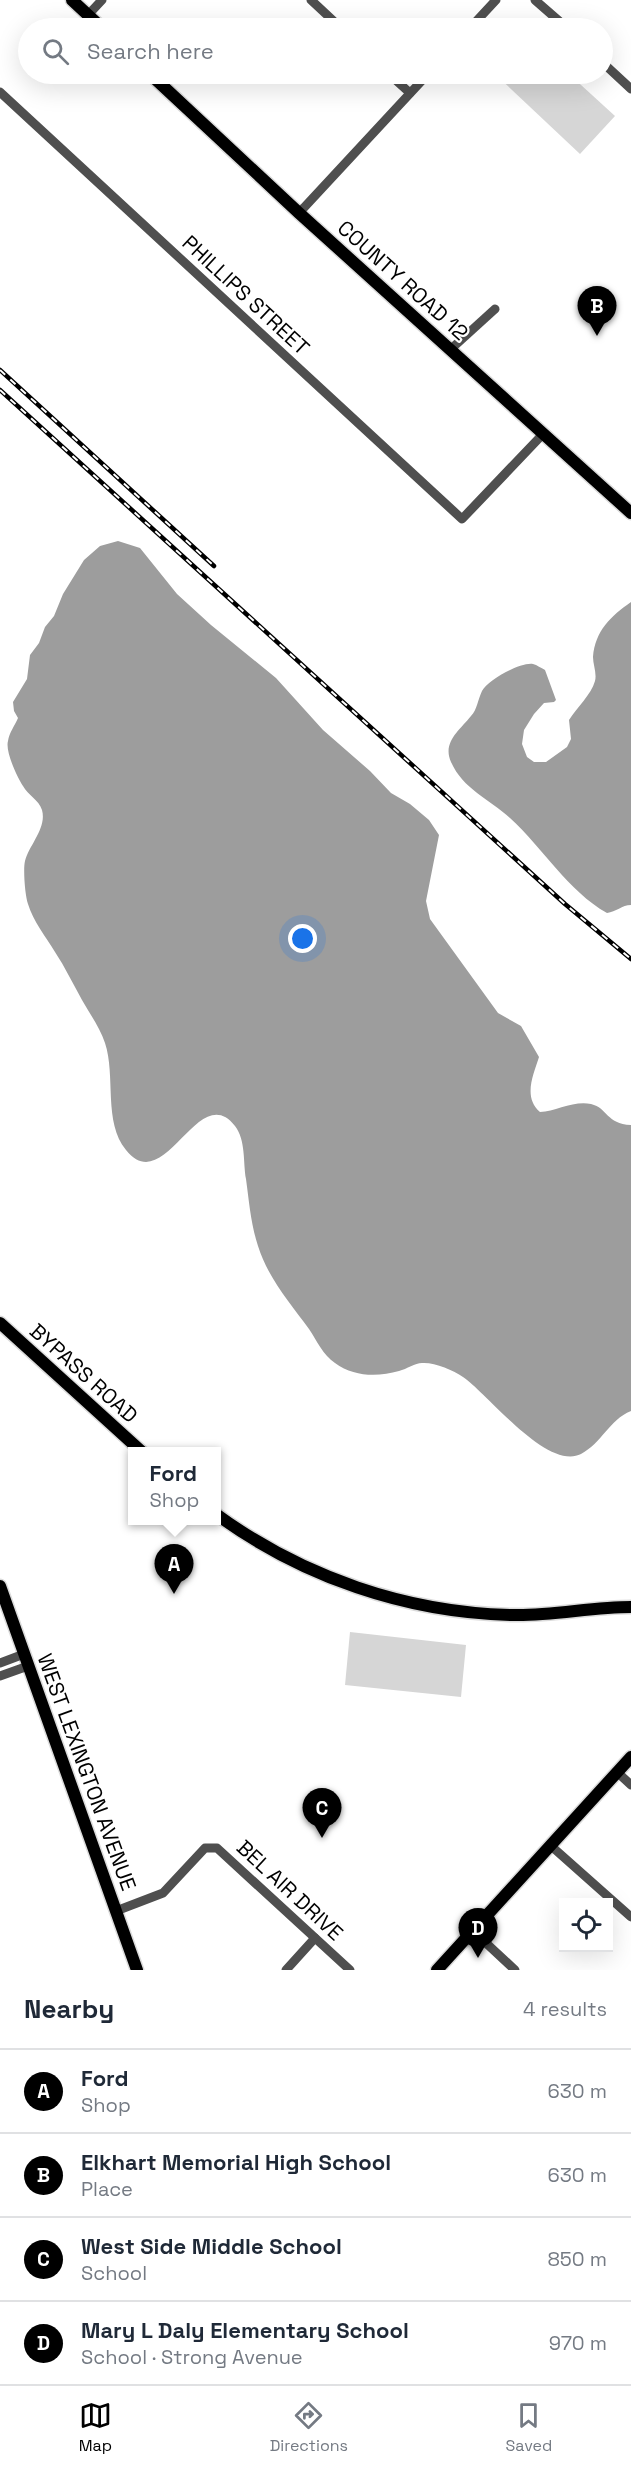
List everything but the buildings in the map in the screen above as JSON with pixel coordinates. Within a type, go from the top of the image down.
[{"type":"main road","points":[[72,0],[91,18]]},
{"type":"main road","name":"COUNTY ROAD 12","points":[[161,84],[631,513]]},
{"type":"main road","name":"BYPASS ROAD","points":[[0,1323],[136,1447]]},
{"type":"main road","points":[[221,1517],[263,1545],[303,1566],[361,1589],[397,1600],[459,1611],[513,1615],[543,1615],[631,1607]]},
{"type":"main road","name":"WEST LEXINGTON AVENUE","points":[[0,1586],[137,1970]]},
{"type":"main road","points":[[437,1970],[631,1756]]},
{"type":"street","points":[[88,15],[102,0]]},
{"type":"street","points":[[311,0],[330,18]]},
{"type":"street","points":[[479,18],[496,0]]},
{"type":"street","points":[[535,0],[556,18]]},
{"type":"street","points":[[613,72],[631,89]]},
{"type":"street","points":[[400,84],[410,93]]},
{"type":"street","points":[[300,213],[419,84]]},
{"type":"street","name":"PHILLIPS STREET","points":[[0,92],[462,519],[543,434]]},
{"type":"street","points":[[451,349],[495,309]]},
{"type":"street","points":[[0,1663],[26,1660]]},
{"type":"street","points":[[0,1676],[26,1660]]},
{"type":"street","points":[[617,1772],[631,1785]]},
{"type":"street","points":[[550,1845],[631,1917]]},
{"type":"street","name":"BEL AIR DRIVE","points":[[116,1911],[163,1893],[205,1848],[217,1848],[350,1970]]},
{"type":"street","points":[[472,1930],[515,1970]]},
{"type":"street","points":[[286,1970],[315,1938]]},
{"type":"shaded area","points":[[506,84],[580,84],[615,116],[580,154]]},
{"type":"shaded area","points":[[118,541],[140,548],[177,594],[276,678],[323,730],[370,771],[391,793],[410,804],[429,820],[439,835],[426,901],[430,919],[498,1013],[521,1026],[539,1057],[532,1079],[531,1093],[532,1100],[540,1112],[585,1103],[597,1106],[617,1122],[631,1125],[631,1411],[617,1420],[595,1444],[581,1454],[567,1456],[552,1452],[535,1442],[463,1377],[443,1367],[422,1363],[391,1373],[375,1375],[350,1371],[331,1360],[280,1290],[262,1258],[252,1221],[241,1138],[235,1126],[221,1116],[208,1117],[168,1152],[154,1160],[140,1161],[126,1150],[119,1139],[112,1113],[110,1070],[103,1037],[36,923],[28,904],[25,861],[40,830],[43,817],[41,806],[25,789],[18,777],[8,745],[18,718],[13,702],[27,679],[30,655],[39,643],[45,627],[54,616],[63,594],[84,560],[100,546]]},
{"type":"shaded area","points":[[631,602],[631,905],[607,913],[580,893],[510,818],[469,787],[451,762],[449,748],[450,742],[473,714],[485,687],[497,677],[527,664],[533,664],[545,670],[556,700],[544,703],[524,730],[522,744],[527,757],[534,762],[546,762],[567,747],[571,739],[569,720],[595,681],[593,657],[597,639],[605,625]]},
{"type":"shaded area","points":[[350,1632],[466,1645],[461,1697],[345,1685]]},
{"type":"railway","points":[[0,370],[214,566]]},
{"type":"railway","points":[[0,390],[565,904],[631,959]]},
{"type":"place","name":"Elkhart Memorial High School","points":[[597,336]]},
{"type":"place","name":"Ford","points":[[174,1594]]},
{"type":"place","name":"West Side Middle School","points":[[322,1838]]},
{"type":"place","name":"Mary L Daly Elementary School","points":[[478,1958]]}]
